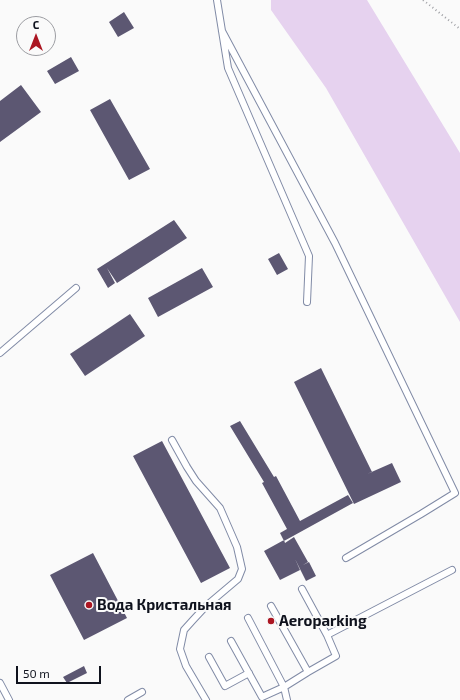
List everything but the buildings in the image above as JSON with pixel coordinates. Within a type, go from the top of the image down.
[{"type":"lane","points":[[216,0],[228,68],[309,256],[307,302]]},
{"type":"lane","points":[[222,31],[335,243],[455,493],[346,558]]},
{"type":"lane","points":[[0,353],[76,288]]},
{"type":"lane","points":[[172,440],[196,481],[220,508],[236,547],[242,569],[238,578],[197,615],[184,630],[180,649],[186,666],[206,700]]},
{"type":"lane","points":[[327,635],[452,570]]},
{"type":"lane","points":[[231,641],[262,697],[284,687],[336,656],[327,635],[302,589]]},
{"type":"lane","points":[[271,606],[308,672]]},
{"type":"lane","points":[[248,618],[284,687],[287,700]]},
{"type":"lane","points":[[209,657],[225,686],[249,673]]},
{"type":"lane","points":[[0,683],[9,700]]},
{"type":"lane","points":[[128,700],[142,692]]},
{"type":"path","points":[[423,0],[460,29]]},
{"type":"shaded area","points":[[271,0],[367,0],[460,153],[460,322],[326,88],[271,10]]},
{"type":"place","name":"Вода Кристальная","points":[[89,605]]},
{"type":"place","name":"Aeroparking","points":[[271,621]]}]
